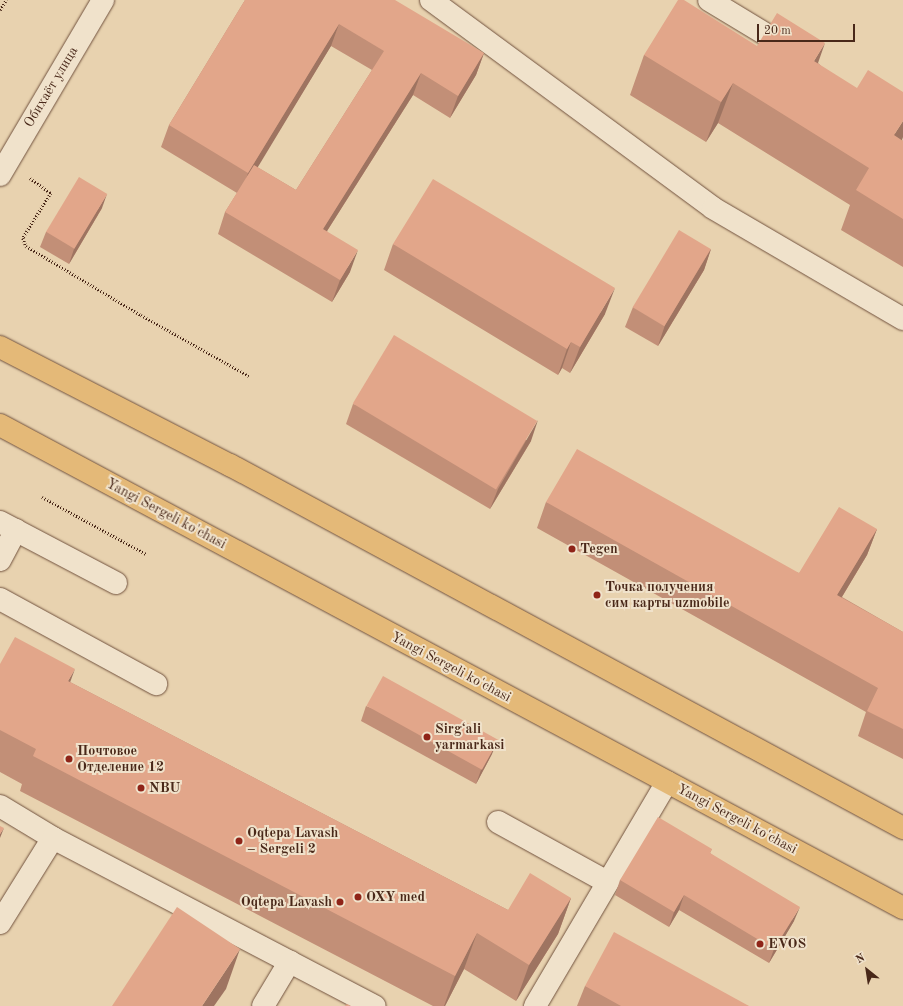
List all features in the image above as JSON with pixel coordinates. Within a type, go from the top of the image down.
[{"type":"main road","points":[[0,347],[230,465],[903,828]]},
{"type":"main road","name":"Yangi Sergeli ko'chasi","points":[[0,425],[903,908]]},
{"type":"street","name":"Обихаёт улица","points":[[4,169],[104,0]]},
{"type":"street","points":[[430,0],[713,208],[903,319]]},
{"type":"street","points":[[709,0],[809,60]]},
{"type":"street","points":[[0,560],[8,526],[116,583]]},
{"type":"street","points":[[0,599],[156,684]]},
{"type":"street","points":[[535,1006],[667,782]]},
{"type":"street","points":[[0,806],[53,838],[375,1006]]},
{"type":"street","points":[[498,822],[607,882]]},
{"type":"street","points":[[0,923],[53,838]]},
{"type":"street","points":[[263,1006],[290,962]]},
{"type":"path","points":[[0,10],[6,0]]},
{"type":"path","points":[[4,169],[51,192],[23,238],[26,246],[141,315],[249,376]]},
{"type":"path","points":[[42,497],[146,554]]},
{"type":"building","points":[[245,0],[395,0],[484,53],[458,96],[421,73],[323,229],[358,250],[340,280],[225,212],[254,165],[296,190],[384,51],[339,24],[248,173],[169,125]]},
{"type":"building","points":[[678,0],[684,0],[757,46],[777,13],[825,43],[814,61],[857,88],[868,70],[903,92],[903,121],[894,135],[903,141],[903,219],[856,190],[869,168],[733,83],[721,102],[644,55]]},
{"type":"building","points":[[79,177],[107,194],[74,249],[46,232]]},
{"type":"building","points":[[433,179],[615,288],[580,347],[571,342],[567,349],[393,244]]},
{"type":"building","points":[[679,230],[711,249],[664,326],[633,307]]},
{"type":"building","points":[[394,335],[537,421],[496,490],[353,404]]},
{"type":"building","points":[[577,449],[799,573],[839,507],[877,529],[837,595],[903,632],[903,729],[867,711],[878,688],[546,502]]},
{"type":"building","points":[[15,637],[75,669],[68,681],[508,910],[530,873],[571,898],[529,965],[477,933],[455,976],[33,756],[36,749],[0,730],[0,664]]},
{"type":"building","points":[[383,676],[498,740],[482,770],[367,706]]},
{"type":"building","points":[[658,817],[712,849],[710,853],[800,907],[774,949],[684,895],[674,912],[620,880]]},
{"type":"building","points":[[0,826],[4,828],[0,834]]},
{"type":"building","points":[[177,907],[240,949],[202,1006],[112,1006]]},
{"type":"building","points":[[614,932],[749,1006],[621,1006],[585,986]]},
{"type":"place","name":"Tegen","points":[[572,549]]},
{"type":"place","name":"Точка получения сим карты uzmobile","points":[[597,595]]},
{"type":"place","name":"Sirgʻali yarmarkasi","points":[[427,737]]},
{"type":"place","name":"Почтовое Отделение 12","points":[[69,759]]},
{"type":"place","name":"NBU","points":[[141,788]]},
{"type":"place","name":"Oqtepa Lavash – Sergeli 2","points":[[239,841]]},
{"type":"place","name":"OXY med","points":[[358,897]]},
{"type":"place","name":"Oqtepa Lavash","points":[[340,902]]},
{"type":"place","name":"EVOS","points":[[760,944]]}]
